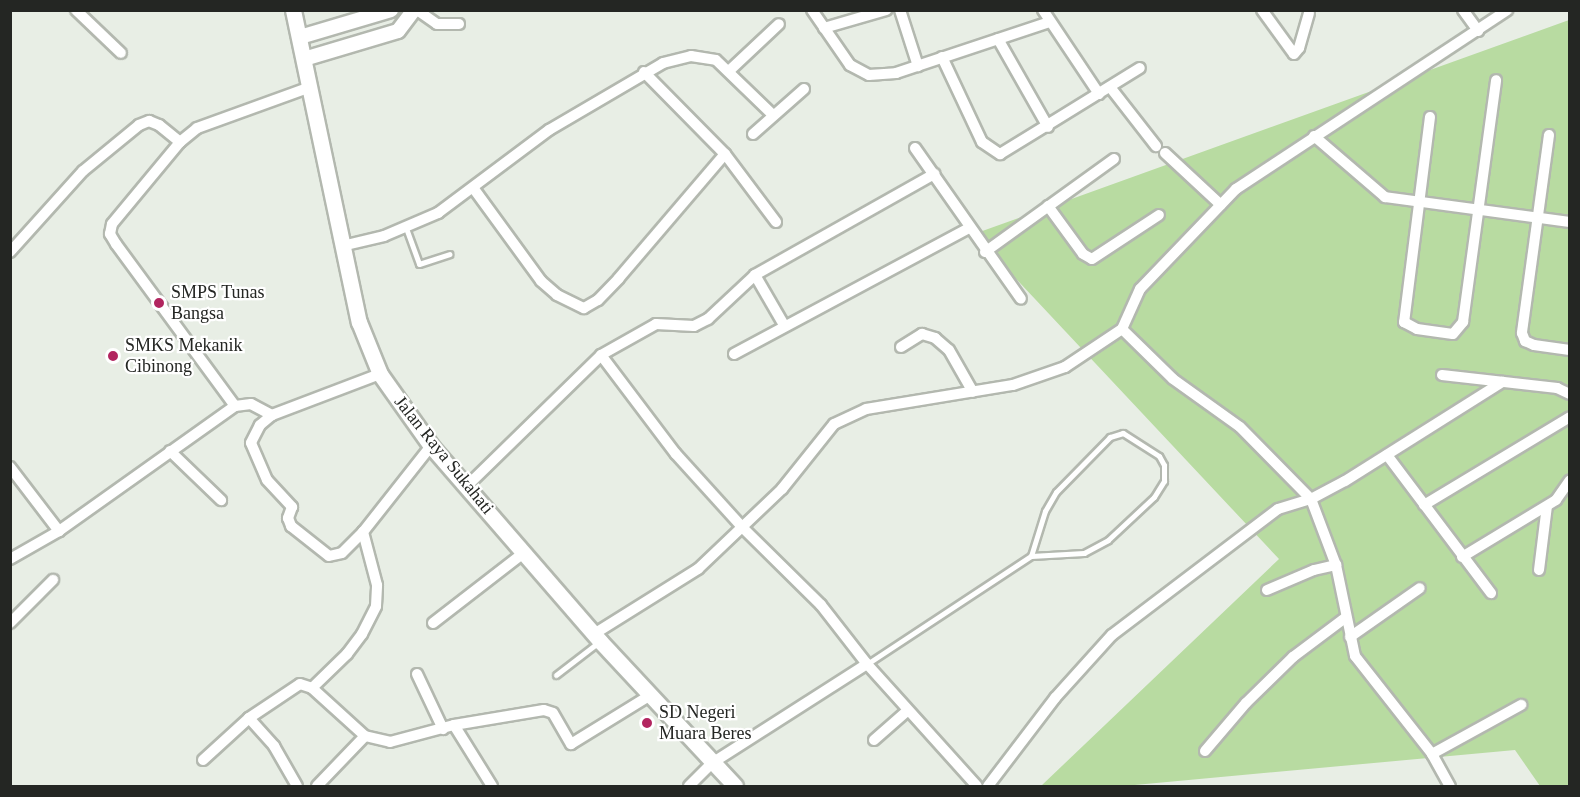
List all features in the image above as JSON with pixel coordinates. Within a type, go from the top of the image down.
[{"type":"main road","name":"Jalan Raya Sukahati","points":[[292,10],[300,37],[359,322],[380,374],[431,446],[468,485],[649,696],[735,786]]},
{"type":"street","points":[[76,10],[122,53]]},
{"type":"street","points":[[300,37],[380,17],[391,10]]},
{"type":"street","points":[[304,59],[398,31],[416,10],[442,26],[459,24]]},
{"type":"street","points":[[812,10],[858,72],[869,75],[896,73],[1049,22]]},
{"type":"street","points":[[824,28],[886,10]]},
{"type":"street","points":[[900,10],[918,66]]},
{"type":"street","points":[[1043,10],[1099,94]]},
{"type":"street","points":[[1262,10],[1294,54],[1301,43],[1309,13]]},
{"type":"street","points":[[1463,10],[1478,30]]},
{"type":"street","points":[[597,637],[674,586],[744,529],[834,424],[866,409],[1013,385],[1065,367],[1122,329],[1140,290],[1221,205],[1253,177],[1507,10]]},
{"type":"street","points":[[730,70],[778,24]]},
{"type":"street","points":[[998,39],[1048,127]]},
{"type":"street","points":[[342,246],[406,228],[474,189],[505,160],[549,130],[644,72],[691,56],[716,60],[730,70],[773,115]]},
{"type":"street","points":[[942,57],[982,142],[992,151],[1000,154],[1011,150],[1140,68]]},
{"type":"street","points":[[644,72],[725,154],[776,222]]},
{"type":"street","points":[[1430,117],[1404,322],[1417,329],[1453,334],[1463,322],[1496,80]]},
{"type":"street","points":[[235,406],[110,234],[112,224],[180,142],[197,128],[224,116],[310,87]]},
{"type":"street","points":[[1110,87],[1161,149],[1221,205]]},
{"type":"street","points":[[753,134],[804,89]]},
{"type":"street","points":[[10,252],[83,171],[139,125],[149,121],[159,124],[180,142]]},
{"type":"street","points":[[1549,135],[1522,333],[1525,341],[1534,345],[1569,350]]},
{"type":"street","points":[[1314,136],[1385,196],[1420,203],[1569,222]]},
{"type":"street","points":[[915,148],[985,252],[1021,299]]},
{"type":"street","points":[[474,189],[541,281],[557,296],[584,308],[598,300],[619,278],[725,154]]},
{"type":"street","points":[[985,252],[1114,159]]},
{"type":"street","points":[[468,485],[601,355],[656,324],[694,326],[708,319],[755,275],[934,174]]},
{"type":"street","points":[[1048,206],[1083,254],[1092,259],[1159,215]]},
{"type":"street","points":[[734,354],[784,325],[969,228]]},
{"type":"street","points":[[755,275],[784,325]]},
{"type":"street","points":[[1122,329],[1173,379],[1240,428],[1311,499],[1336,566],[1345,618],[1355,656],[1432,754],[1450,786]]},
{"type":"street","points":[[901,346],[922,334],[935,338],[949,350],[973,392]]},
{"type":"street","points":[[601,355],[676,454],[744,529],[821,605],[907,711],[977,786]]},
{"type":"street","points":[[380,374],[272,415],[260,425],[251,443],[267,480],[292,507],[288,518],[291,526],[329,556],[342,553],[363,532],[431,446]]},
{"type":"street","points":[[1442,375],[1557,388],[1569,394]]},
{"type":"street","points":[[987,786],[1055,698],[1112,635],[1278,509],[1311,499],[1387,455],[1502,382]]},
{"type":"street","points":[[10,559],[58,531],[235,406],[251,404],[272,415]]},
{"type":"street","points":[[1424,506],[1568,422]]},
{"type":"street","points":[[170,451],[221,500]]},
{"type":"street","points":[[1387,455],[1491,593]]},
{"type":"street","points":[[10,467],[58,531]]},
{"type":"street","points":[[1462,557],[1547,506],[1569,480]]},
{"type":"street","points":[[1539,570],[1547,506]]},
{"type":"street","points":[[312,688],[347,654],[362,634],[376,606],[377,585],[363,532]]},
{"type":"street","points":[[433,623],[525,552]]},
{"type":"street","points":[[1267,590],[1314,570],[1336,566]]},
{"type":"street","points":[[10,623],[53,580]]},
{"type":"street","points":[[1350,638],[1420,588]]},
{"type":"street","points":[[1205,751],[1246,703],[1293,657],[1345,618]]},
{"type":"street","points":[[689,786],[712,763],[867,664]]},
{"type":"street","points":[[417,674],[448,727],[492,786]]},
{"type":"street","points":[[203,760],[249,718],[292,687],[300,684],[312,688],[365,736],[397,743],[448,727],[546,710],[553,713],[567,742],[573,744],[649,696]]},
{"type":"street","points":[[1432,754],[1521,705]]},
{"type":"street","points":[[874,740],[907,711]]},
{"type":"street","points":[[249,718],[274,746],[297,786]]},
{"type":"street","points":[[317,786],[365,736]]},
{"type":"lane","points":[[406,228],[419,264],[449,254]]},
{"type":"lane","points":[[867,664],[1031,556],[1084,553],[1108,540],[1154,497],[1164,481],[1164,465],[1159,456],[1123,433],[1110,437],[1056,492],[1045,511],[1031,556]]},
{"type":"lane","points":[[556,675],[597,637]]},
{"type":"green space","points":[[1569,20],[1569,786],[1540,786],[1515,750],[1124,786],[1041,786],[1279,559],[974,234]]},
{"type":"place","name":"SMPS Tunas Bangsa","points":[[159,303]]},
{"type":"place","name":"SMKS Mekanik Cibinong","points":[[113,356]]},
{"type":"place","name":"SD Negeri Muara Beres","points":[[647,723]]}]
